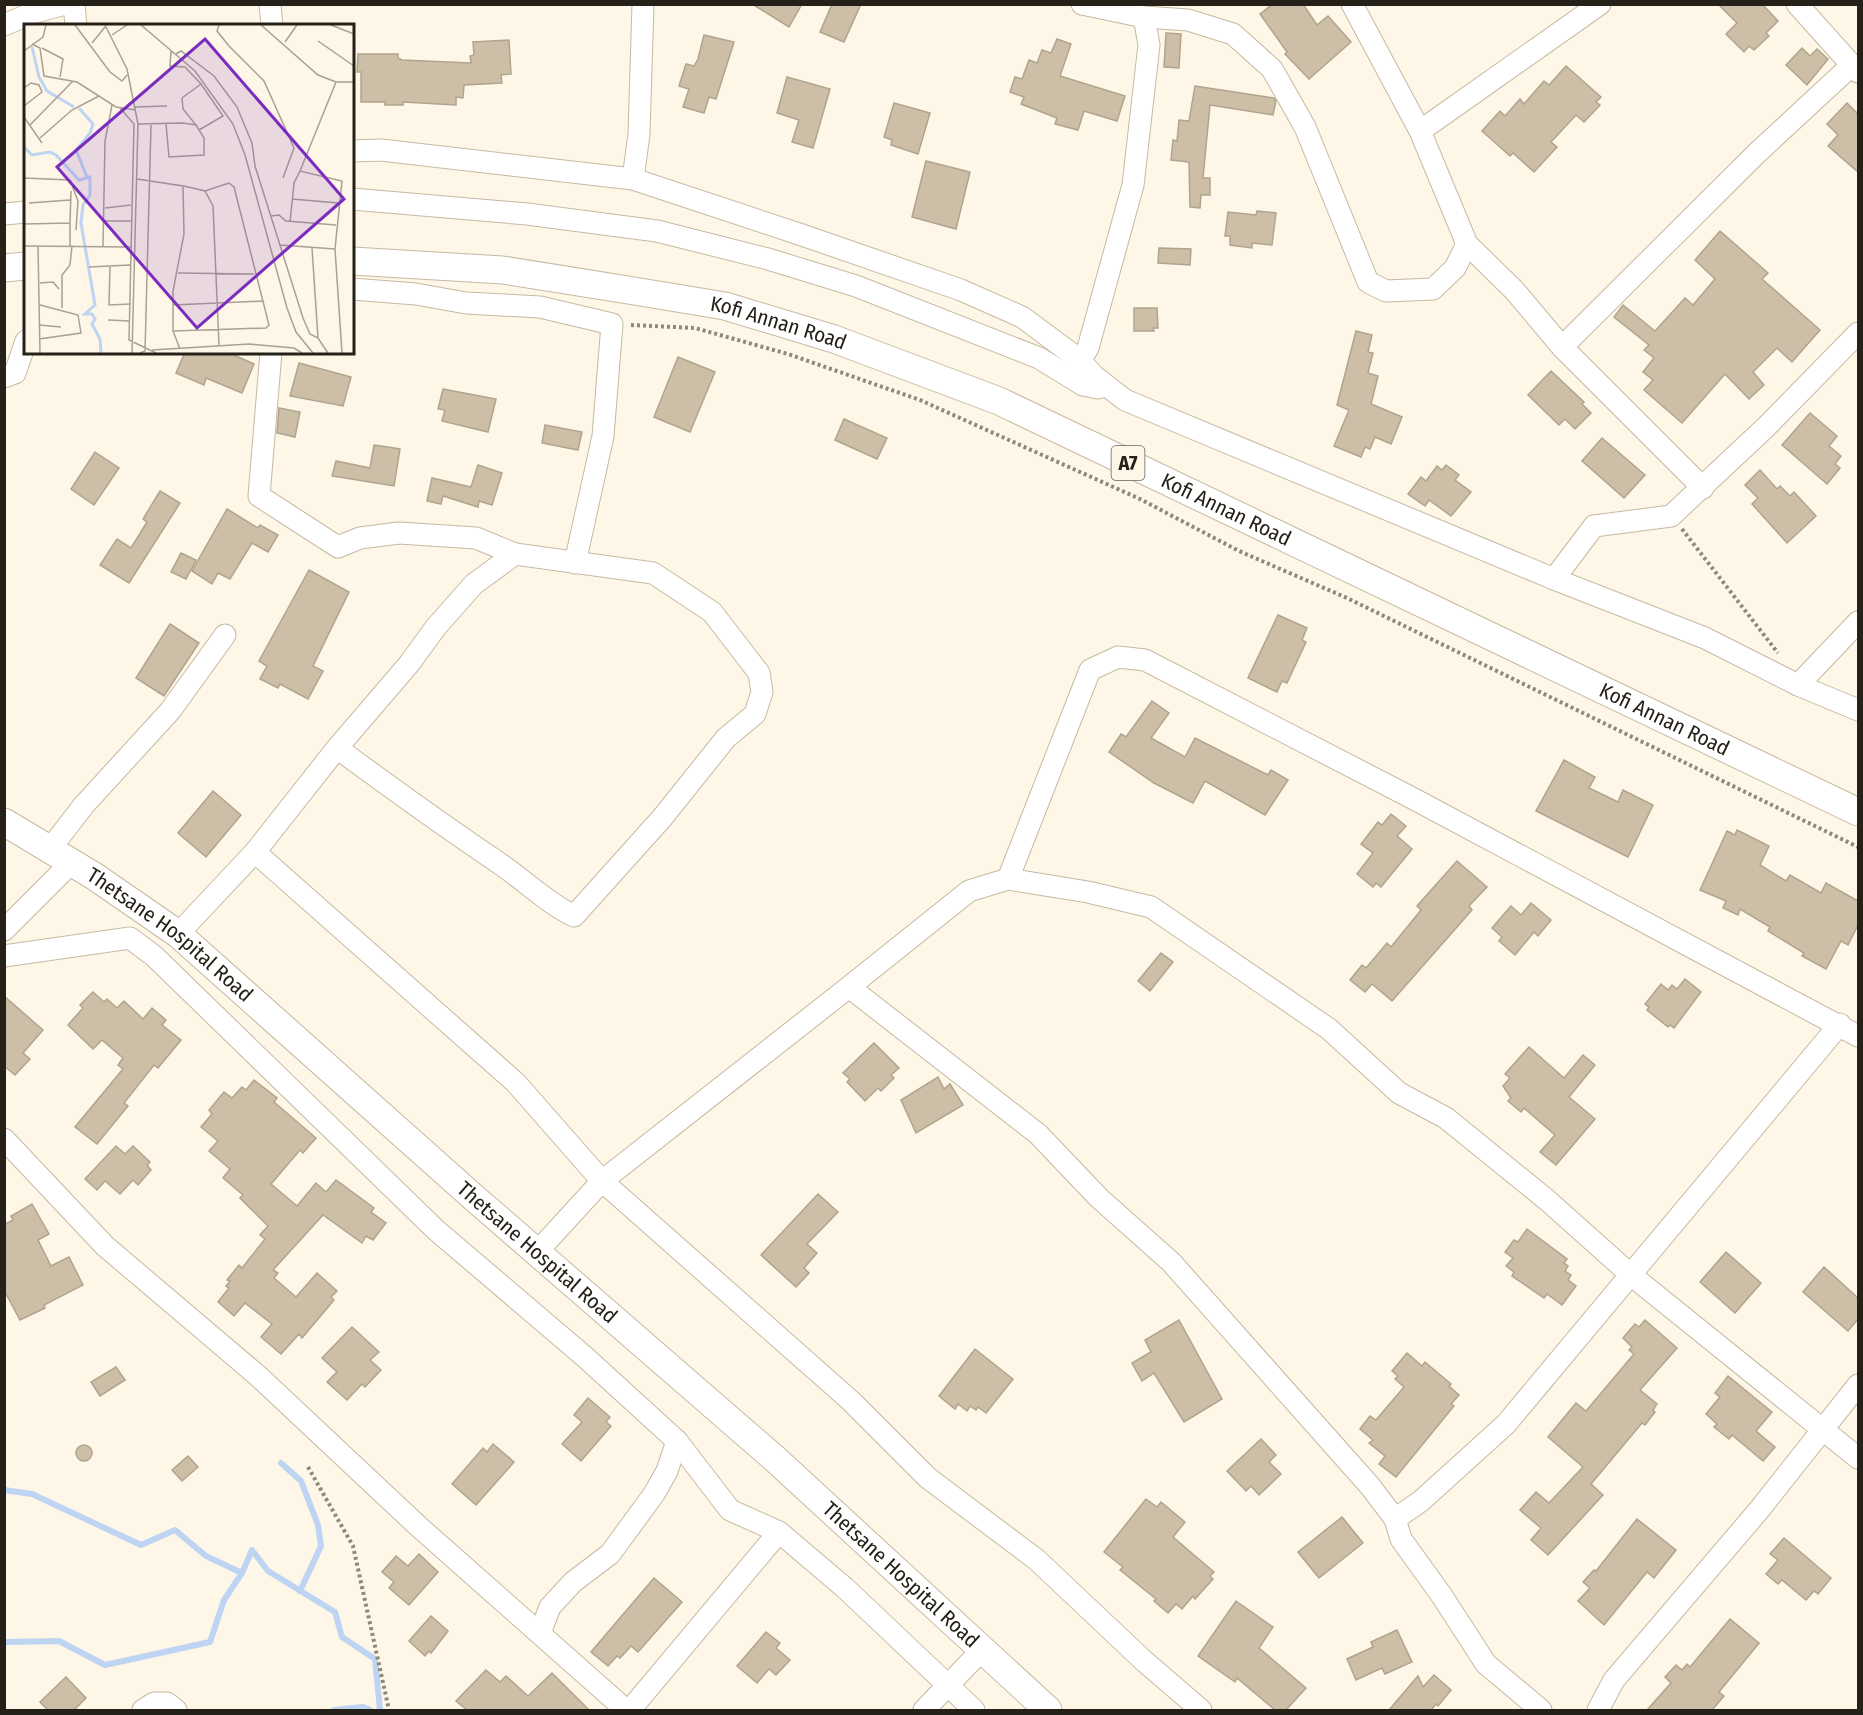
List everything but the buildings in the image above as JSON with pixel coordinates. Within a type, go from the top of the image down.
[{"type":"main road","name":"Kofi Annan Road","points":[[354,261],[503,270],[725,306],[834,339],[999,401],[1858,812]]},
{"type":"main road","points":[[4,268],[24,267]]},
{"type":"main road","name":"Thetsane Hospital Road","points":[[4,822],[61,855],[178,934],[774,1458],[1048,1710]]},
{"type":"street","points":[[4,25],[32,13],[65,4]]},
{"type":"street","points":[[74,4],[76,24]]},
{"type":"street","points":[[270,4],[272,24]]},
{"type":"street","points":[[633,179],[639,134],[643,4]]},
{"type":"street","points":[[1082,4],[1188,20],[1233,34],[1272,69],[1305,127],[1368,282],[1386,291],[1433,289],[1455,268],[1467,244]]},
{"type":"street","points":[[1352,4],[1420,131],[1467,244],[1514,290],[1562,347],[1703,488]]},
{"type":"street","points":[[1562,347],[1749,161],[1855,68],[1797,4]]},
{"type":"street","points":[[1420,131],[1592,7]]},
{"type":"street","points":[[1080,360],[1088,348],[1133,185],[1149,45],[1138,12]]},
{"type":"street","points":[[354,151],[381,150],[633,179],[962,290],[1022,317],[1080,360],[1106,386],[1125,400],[1554,579],[1705,638],[1798,686],[1858,710]]},
{"type":"street","points":[[354,199],[527,214],[668,234],[768,259],[856,286],[1039,358],[1083,385],[1098,388],[1106,386]]},
{"type":"street","points":[[354,289],[416,294],[466,303],[540,307],[612,324],[603,436],[576,562]]},
{"type":"street","points":[[1554,579],[1594,526],[1671,516],[1703,488],[1858,333]]},
{"type":"street","points":[[4,377],[15,373],[24,347]]},
{"type":"street","points":[[271,354],[259,496],[338,547],[360,538],[399,533],[476,538],[515,554],[653,573],[712,612],[759,673],[762,692],[755,714],[726,738],[662,818],[574,916],[459,838],[337,748]]},
{"type":"street","points":[[178,934],[255,852],[337,748],[474,584],[515,554]]},
{"type":"street","points":[[1798,686],[1858,622]]},
{"type":"street","points":[[4,930],[61,855],[84,805],[149,737],[225,635]]},
{"type":"street","points":[[1008,879],[1090,670],[1118,657],[1145,660],[1840,1024],[1858,1036]]},
{"type":"street","points":[[255,852],[516,1083],[602,1181],[850,1401],[928,1479],[1037,1560],[1144,1661],[1202,1710]]},
{"type":"street","points":[[537,1252],[602,1181],[969,891],[1008,879],[1088,892],[1150,907],[1329,1029],[1399,1093],[1446,1118],[1547,1200],[1631,1275],[1858,1458]]},
{"type":"street","points":[[4,956],[130,938],[154,956],[436,1230],[585,1357],[677,1442],[730,1510],[779,1532],[845,1588],[974,1710]]},
{"type":"street","points":[[849,987],[1038,1134],[1099,1198],[1170,1262],[1337,1448],[1395,1519],[1401,1539],[1442,1596],[1486,1664],[1541,1710]]},
{"type":"street","points":[[1395,1519],[1421,1501],[1506,1424],[1840,1024]]},
{"type":"street","points":[[4,1138],[105,1246],[257,1376],[418,1526],[628,1710],[779,1532]]},
{"type":"street","points":[[1598,1710],[1614,1680],[1759,1510],[1858,1385]]},
{"type":"street","points":[[540,1633],[550,1607],[573,1582],[610,1554],[654,1494],[667,1471],[677,1442]]},
{"type":"street","points":[[924,1710],[982,1650]]},
{"type":"street","points":[[143,1710],[154,1703],[167,1703],[176,1710]]},
{"type":"path","points":[[612,324],[694,328],[788,354],[920,400],[1140,499],[1239,551],[1347,598],[1858,847]]},
{"type":"path","points":[[1671,516],[1778,650],[1777,674]]},
{"type":"path","points":[[308,1467],[353,1546],[389,1710]]},
{"type":"waterway","points":[[281,1463],[301,1481],[318,1525],[321,1546],[300,1591]]},
{"type":"waterway","points":[[4,1490],[32,1494],[141,1545],[175,1530],[206,1556],[242,1573]]},
{"type":"waterway","points":[[4,1642],[59,1641],[105,1665],[210,1642],[224,1600],[242,1573],[252,1550],[268,1571],[335,1612],[342,1637],[375,1659],[380,1710]]},
{"type":"waterway","points":[[334,1710],[363,1707],[370,1710]]}]
